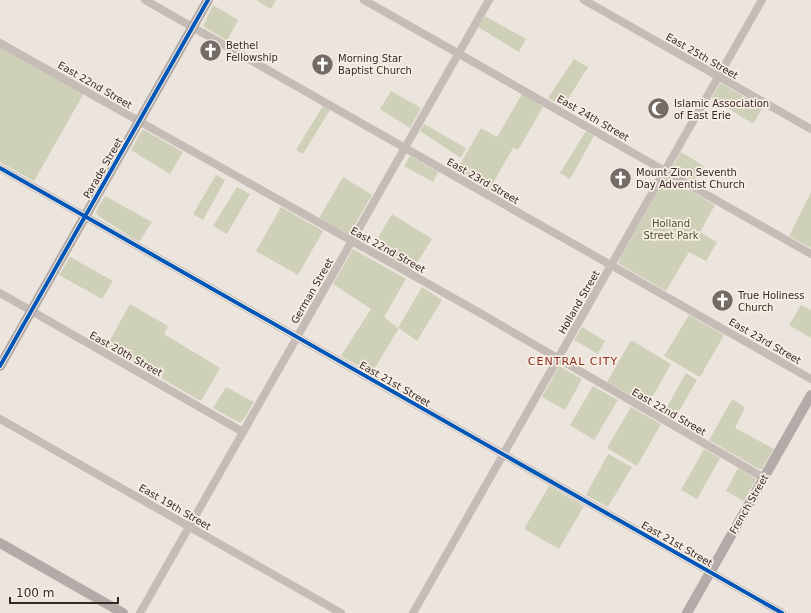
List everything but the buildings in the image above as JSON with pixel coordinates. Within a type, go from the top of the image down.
[{"type":"main road","name":"Parade Street","points":[[0,366],[208,0]]},
{"type":"main road","name":"French Street","points":[[687,613],[811,395]]},
{"type":"main road","points":[[0,543],[123,613]]},
{"type":"street","name":"East 23rd Street","points":[[145,0],[811,380]]},
{"type":"street","name":"East 24th Street","points":[[364,0],[811,254]]},
{"type":"street","name":"German Street","points":[[140,613],[489,0]]},
{"type":"street","name":"East 25th Street","points":[[584,0],[811,129]]},
{"type":"street","name":"Holland Street","points":[[413,613],[762,0]]},
{"type":"street","name":"East 22nd Street","points":[[0,43],[352,241],[764,478]]},
{"type":"street","name":"East 21st Street","points":[[0,168],[782,613]]},
{"type":"street","name":"East 20th Street","points":[[0,293],[243,432]]},
{"type":"street","name":"East 19th Street","points":[[0,419],[341,613]]},
{"type":"green space","points":[[256,0],[276,0],[271,9]]},
{"type":"green space","points":[[213,5],[238,20],[227,41],[203,26]]},
{"type":"green space","points":[[485,16],[526,39],[519,52],[478,27]]},
{"type":"green space","points":[[0,47],[84,93],[34,181],[0,162]]},
{"type":"green space","points":[[574,59],[588,67],[563,107],[548,98]]},
{"type":"green space","points":[[720,83],[763,107],[753,124],[712,98]]},
{"type":"green space","points":[[391,91],[421,108],[410,128],[380,109]]},
{"type":"green space","points":[[522,94],[543,107],[518,150],[513,148],[489,190],[456,171],[481,128],[497,137]]},
{"type":"green space","points":[[323,106],[330,110],[303,154],[296,150]]},
{"type":"green space","points":[[424,124],[466,148],[461,158],[420,131]]},
{"type":"green space","points":[[142,130],[183,152],[170,174],[131,150]]},
{"type":"green space","points":[[586,131],[594,136],[570,179],[560,173]]},
{"type":"green space","points":[[681,152],[704,166],[695,182],[672,168]]},
{"type":"green space","points":[[410,156],[438,172],[433,182],[404,166]]},
{"type":"green space","points":[[216,175],[225,180],[203,220],[193,214]]},
{"type":"green space","points":[[343,177],[372,195],[348,234],[319,218]]},
{"type":"green space","name":"Holland Street Park","points":[[666,177],[715,205],[700,232],[717,242],[706,261],[689,252],[666,291],[618,262]]},
{"type":"green space","points":[[237,187],[250,194],[227,234],[213,226]]},
{"type":"green space","points":[[811,192],[811,248],[789,236]]},
{"type":"green space","points":[[105,196],[152,222],[139,242],[98,216],[96,211]]},
{"type":"green space","points":[[281,207],[323,231],[298,275],[256,251]]},
{"type":"green space","points":[[392,214],[432,239],[412,271],[372,248]]},
{"type":"green space","points":[[353,249],[406,279],[384,317],[398,328],[422,287],[442,300],[417,341],[399,328],[372,373],[341,356],[371,309],[333,284]]},
{"type":"green space","points":[[70,257],[113,281],[102,299],[59,275]]},
{"type":"green space","points":[[130,304],[168,326],[164,334],[220,368],[201,401],[106,347]]},
{"type":"green space","points":[[801,305],[811,310],[811,338],[789,325]]},
{"type":"green space","points":[[689,315],[724,335],[700,377],[664,356]]},
{"type":"green space","points":[[582,327],[605,341],[598,354],[574,340]]},
{"type":"green space","points":[[631,340],[671,364],[648,405],[607,382]]},
{"type":"green space","points":[[559,366],[582,379],[565,410],[542,397]]},
{"type":"green space","points":[[686,373],[697,380],[674,420],[663,414]]},
{"type":"green space","points":[[593,386],[618,400],[594,440],[570,425]]},
{"type":"green space","points":[[226,387],[254,402],[242,422],[238,422],[213,408]]},
{"type":"green space","points":[[732,399],[745,407],[735,428],[774,449],[762,469],[759,469],[709,440]]},
{"type":"green space","points":[[631,407],[661,424],[637,466],[607,448]]},
{"type":"green space","points":[[704,449],[720,458],[697,499],[681,490]]},
{"type":"green space","points":[[608,454],[632,467],[608,507],[586,495]]},
{"type":"green space","points":[[738,468],[756,479],[744,501],[726,491]]},
{"type":"green space","points":[[549,486],[584,506],[559,549],[524,529]]},
{"type":"cycle path","points":[[0,366],[208,0]]},
{"type":"cycle path","points":[[0,168],[782,613]]},
{"type":"place","name":"Bethel Fellowship","points":[[210,51]]},
{"type":"place","name":"Morning Star Baptist Church","points":[[323,64]]},
{"type":"place","name":"Islamic Association of East Erie","points":[[658,109]]},
{"type":"place","name":"Mount Zion Seventh Day Adventist Church","points":[[621,178]]},
{"type":"place","name":"True Holiness Church","points":[[722,301]]},
{"type":"district","name":"CENTRAL CITY","points":[[573,361]]}]
